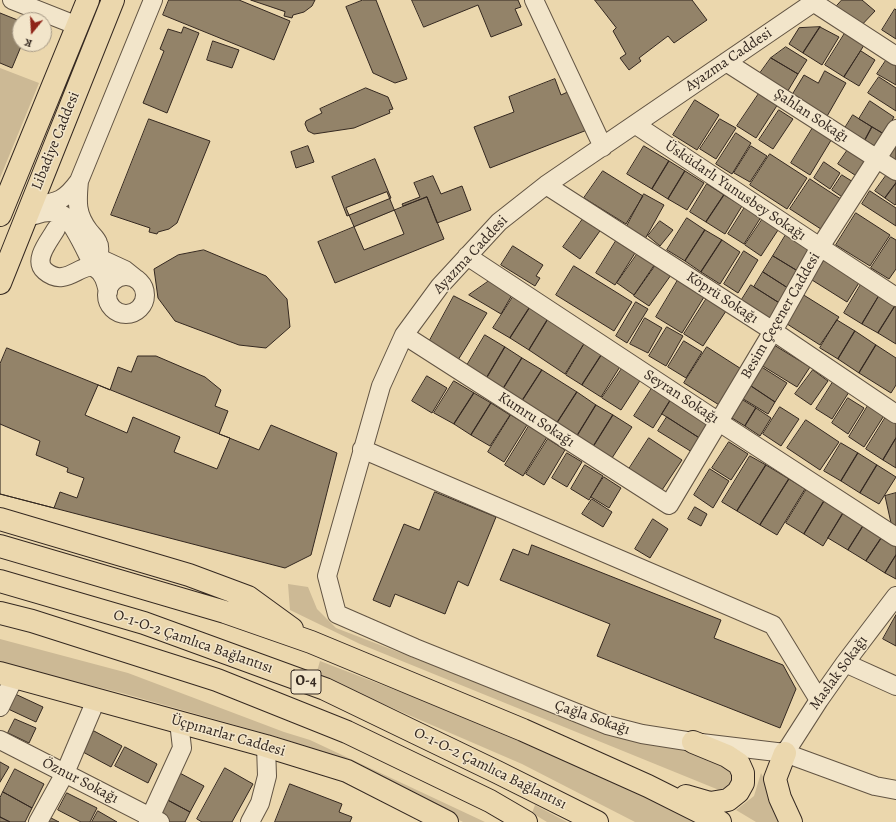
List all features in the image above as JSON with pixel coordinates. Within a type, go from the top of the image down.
[{"type":"main road","name":"Libadiye Caddesi","points":[[0,215],[88,0]]},
{"type":"main road","name":"Libadiye Caddesi","points":[[0,283],[113,0]]},
{"type":"main road","points":[[0,519],[189,575],[248,597],[311,642]]},
{"type":"main road","points":[[0,546],[225,612],[311,642],[523,730],[648,786],[720,822]]},
{"type":"main road","name":"O-1-O-2 Çamlıca Bağlantısı","points":[[0,580],[144,623],[324,689],[597,822]]},
{"type":"main road","name":"O-1-O-2 Çamlıca Bağlantısı","points":[[0,613],[32,621],[224,683],[347,732],[490,801],[526,822]]},
{"type":"main road","name":"Üçpınarlar Caddesi","points":[[7,676],[180,722],[348,770],[447,822]]},
{"type":"main road","points":[[648,786],[710,803],[728,800],[738,792],[743,783],[743,773],[739,764],[727,756],[693,742]]},
{"type":"main road","points":[[786,752],[774,778],[780,798],[791,822]]},
{"type":"street","points":[[12,0],[48,6],[78,26]]},
{"type":"street","points":[[27,213],[63,199],[70,193],[79,181],[153,0]]},
{"type":"street","points":[[534,0],[603,147]]},
{"type":"street","points":[[816,1],[896,56]]},
{"type":"street","name":"Ayazma Caddesi","points":[[326,576],[381,386],[404,335],[440,286],[499,222],[546,185],[816,1]]},
{"type":"street","name":"Şahlan Sokağı","points":[[726,62],[896,171]]},
{"type":"street","name":"Üsküdarlı Yunusbey Sokağı","points":[[636,124],[896,297]]},
{"type":"street","name":"Besim Çeçener Caddesi","points":[[669,504],[774,331],[820,247],[896,129]]},
{"type":"street","points":[[79,181],[77,197],[79,216],[98,242],[100,249],[98,254],[99,258],[125,270],[135,278],[140,282],[143,287],[145,299],[138,309],[126,314],[114,309],[108,298],[109,286],[118,278],[130,276],[135,278]]},
{"type":"street","name":"Köprü Sokağı","points":[[546,185],[774,331],[896,414]]},
{"type":"street","points":[[27,213],[50,212],[58,213],[64,216],[72,226],[94,267],[100,272],[105,280],[108,292]]},
{"type":"street","points":[[56,229],[41,255],[41,266],[44,270],[54,276],[63,277],[86,267],[94,267]]},
{"type":"street","points":[[54,276],[72,262],[81,244]]},
{"type":"street","name":"Seyran Sokağı","points":[[467,256],[896,537]]},
{"type":"street","name":"Kumru Sokağı","points":[[404,335],[669,504]]},
{"type":"street","points":[[362,449],[773,626],[819,700]]},
{"type":"street","name":"Çağla Sokağı","points":[[326,576],[337,614],[415,648],[606,726],[642,734],[693,742],[786,752],[875,786],[896,790]]},
{"type":"street","name":"Maslak Sokağı","points":[[786,752],[819,700],[845,663],[895,600]]},
{"type":"street","points":[[845,663],[896,686]]},
{"type":"street","points":[[0,707],[7,676]]},
{"type":"street","points":[[38,822],[65,773],[96,700]]},
{"type":"street","points":[[153,820],[182,748],[180,722]]},
{"type":"street","name":"Öznur Sokağı","points":[[0,740],[153,820]]},
{"type":"street","points":[[250,822],[260,803],[267,776],[266,746]]},
{"type":"shaded area","points":[[0,68],[39,83],[0,178]]},
{"type":"shaded area","points":[[288,584],[308,587],[317,609],[336,628],[616,736],[693,752],[727,761],[736,774],[730,787],[719,790],[360,644],[290,610]]},
{"type":"shaded area","points":[[0,639],[128,673],[284,732],[310,740],[485,822],[463,822],[351,764],[281,738],[122,693],[0,664]]},
{"type":"shaded area","points":[[320,661],[416,698],[642,793],[696,822],[635,822],[522,764],[316,675]]},
{"type":"shaded area","points":[[761,773],[786,822],[756,822],[736,810],[754,796]]},
{"type":"shaded area","points":[[535,805],[567,822],[547,822],[532,813]]},
{"type":"building","points":[[169,0],[239,0],[290,21],[274,60],[163,15]]},
{"type":"building","points":[[251,0],[315,0],[312,6],[304,12],[293,15],[292,18],[284,16],[285,12]]},
{"type":"building","points":[[363,0],[376,0],[407,79],[395,83],[373,73],[346,7]]},
{"type":"building","points":[[412,0],[518,0],[521,7],[515,9],[522,25],[491,37],[478,5],[424,27]]},
{"type":"building","points":[[595,0],[692,0],[707,20],[674,43],[668,36],[639,58],[641,61],[629,70],[620,58],[626,54],[613,31],[616,28]]},
{"type":"building","points":[[842,0],[862,0],[875,11],[858,29],[835,8]]},
{"type":"building","points":[[895,9],[896,10],[896,39],[882,30]]},
{"type":"building","points":[[0,13],[12,18],[12,52],[19,52],[12,68],[0,63]]},
{"type":"building","points":[[184,27],[199,33],[167,113],[143,103],[164,51],[160,49],[168,29],[181,33]]},
{"type":"building","points":[[820,27],[839,37],[822,65],[803,53]]},
{"type":"building","points":[[820,27],[803,53],[789,44],[799,28]]},
{"type":"building","points":[[847,30],[866,42],[844,77],[825,65]]},
{"type":"building","points":[[213,41],[239,50],[232,68],[207,60]]},
{"type":"building","points":[[786,47],[807,60],[798,74],[771,58]]},
{"type":"building","points":[[861,51],[875,60],[859,86],[844,77]]},
{"type":"building","points":[[771,58],[798,74],[786,94],[758,76]]},
{"type":"building","points":[[887,59],[896,65],[896,85],[877,74]]},
{"type":"building","points":[[825,71],[846,83],[826,118],[790,98],[804,75],[818,83]]},
{"type":"building","points":[[879,77],[896,88],[896,111],[868,93]]},
{"type":"building","points":[[555,79],[561,95],[572,90],[587,130],[490,168],[474,127],[514,112],[509,97]]},
{"type":"building","points":[[366,88],[388,97],[393,109],[389,110],[390,113],[354,128],[314,134],[308,131],[305,124],[306,121],[322,113],[320,109]]},
{"type":"building","points":[[760,92],[778,104],[756,138],[737,126]]},
{"type":"building","points":[[695,100],[719,115],[697,150],[673,135]]},
{"type":"building","points":[[870,101],[894,117],[884,134],[859,119]]},
{"type":"building","points":[[779,110],[793,119],[773,149],[759,140]]},
{"type":"building","points":[[853,115],[872,127],[865,140],[845,128]]},
{"type":"building","points":[[149,119],[210,141],[177,223],[169,229],[158,232],[157,234],[149,232],[150,228],[111,215]]},
{"type":"building","points":[[720,119],[736,128],[716,159],[700,149]]},
{"type":"building","points":[[814,126],[833,137],[810,175],[791,163]]},
{"type":"building","points":[[872,127],[884,134],[876,147],[865,140]]},
{"type":"building","points":[[736,133],[751,143],[732,174],[716,164]]},
{"type":"building","points":[[893,145],[896,147],[896,168],[884,161]]},
{"type":"building","points":[[308,146],[314,162],[296,168],[291,152]]},
{"type":"building","points":[[644,146],[669,161],[652,189],[627,174]]},
{"type":"building","points":[[751,146],[767,156],[750,182],[734,173]]},
{"type":"building","points":[[849,148],[871,163],[861,179],[838,164]]},
{"type":"building","points":[[770,154],[807,178],[787,209],[750,185]]},
{"type":"building","points":[[375,159],[391,198],[347,216],[332,177]]},
{"type":"building","points":[[669,161],[685,171],[668,199],[652,189]]},
{"type":"building","points":[[824,162],[840,173],[830,189],[814,178]]},
{"type":"building","points":[[603,171],[643,196],[626,224],[584,198]]},
{"type":"building","points":[[685,171],[704,183],[687,210],[668,199]]},
{"type":"building","points":[[888,173],[896,178],[896,183],[885,198],[875,191]]},
{"type":"building","points":[[842,175],[858,185],[848,201],[832,190]]},
{"type":"building","points":[[433,176],[441,194],[462,186],[471,210],[437,223],[427,197],[403,206],[402,204],[420,197],[414,183]]},
{"type":"building","points":[[810,179],[847,203],[827,233],[790,209]]},
{"type":"building","points":[[896,183],[896,204],[895,205],[885,198]]},
{"type":"building","points":[[707,184],[724,195],[706,222],[690,212]]},
{"type":"building","points":[[870,191],[896,208],[896,226],[862,204]]},
{"type":"building","points":[[387,192],[404,234],[364,250],[346,208]]},
{"type":"building","points":[[644,194],[664,205],[645,239],[626,228]]},
{"type":"building","points":[[724,195],[742,206],[725,234],[706,222]]},
{"type":"building","points":[[427,197],[444,239],[335,283],[318,242]]},
{"type":"building","points":[[747,204],[763,214],[744,244],[728,234]]},
{"type":"building","points":[[856,213],[890,235],[870,266],[836,245]]},
{"type":"building","points":[[766,214],[782,224],[761,256],[745,245]]},
{"type":"building","points":[[585,216],[602,228],[580,259],[563,247]]},
{"type":"building","points":[[687,218],[705,230],[685,261],[667,250]]},
{"type":"building","points":[[660,221],[673,230],[660,246],[648,236]]},
{"type":"building","points":[[705,230],[722,240],[701,272],[685,261]]},
{"type":"building","points":[[787,233],[815,250],[801,273],[773,256]]},
{"type":"building","points":[[891,237],[896,240],[896,269],[889,279],[871,268]]},
{"type":"building","points":[[722,240],[740,252],[720,284],[701,272]]},
{"type":"building","points":[[616,241],[635,253],[615,285],[596,273]]},
{"type":"building","points":[[513,246],[543,265],[536,276],[540,278],[535,286],[501,265]]},
{"type":"building","points":[[204,250],[266,276],[287,299],[290,327],[266,348],[239,345],[175,321],[158,298],[154,269],[178,255]]},
{"type":"building","points":[[744,251],[758,260],[738,293],[724,284]]},
{"type":"building","points":[[638,253],[655,264],[634,295],[617,283]]},
{"type":"building","points":[[773,256],[801,273],[791,290],[763,272]]},
{"type":"building","points":[[827,256],[862,278],[847,302],[812,280]]},
{"type":"building","points":[[656,265],[671,275],[649,306],[634,296]]},
{"type":"building","points":[[574,266],[632,302],[614,331],[556,295]]},
{"type":"building","points":[[763,272],[791,290],[781,304],[754,287]]},
{"type":"building","points":[[678,280],[704,297],[682,333],[656,317]]},
{"type":"building","points":[[489,281],[512,295],[501,314],[469,295]]},
{"type":"building","points":[[863,281],[881,292],[862,324],[844,313]]},
{"type":"building","points":[[751,285],[781,304],[771,320],[741,301]]},
{"type":"building","points":[[802,294],[839,317],[820,345],[784,322]]},
{"type":"building","points":[[454,296],[487,313],[458,360],[429,342]]},
{"type":"building","points":[[879,296],[895,306],[878,333],[862,324]]},
{"type":"building","points":[[513,297],[530,307],[510,338],[493,328]]},
{"type":"building","points":[[707,298],[726,311],[703,346],[684,334]]},
{"type":"building","points":[[636,302],[648,309],[627,343],[616,336]]},
{"type":"building","points":[[896,306],[896,344],[878,333]]},
{"type":"building","points":[[530,307],[548,319],[529,350],[510,338]]},
{"type":"building","points":[[645,318],[662,328],[648,353],[630,344]]},
{"type":"building","points":[[548,319],[585,342],[565,374],[529,350]]},
{"type":"building","points":[[837,320],[855,331],[838,359],[820,348]]},
{"type":"building","points":[[667,327],[683,336],[666,366],[649,356]]},
{"type":"building","points":[[855,331],[876,345],[859,373],[838,359]]},
{"type":"building","points":[[485,335],[505,347],[486,379],[466,367]]},
{"type":"building","points":[[684,341],[702,352],[686,378],[668,367]]},
{"type":"building","points":[[585,343],[602,354],[582,385],[566,375]]},
{"type":"building","points":[[774,345],[810,367],[797,387],[761,365]]},
{"type":"building","points":[[876,345],[896,358],[896,385],[891,393],[859,373]]},
{"type":"building","points":[[505,347],[522,358],[503,389],[486,379]]},
{"type":"building","points":[[707,347],[746,372],[724,408],[684,383]]},
{"type":"building","points":[[7,348],[259,450],[271,425],[337,453],[311,555],[285,568],[0,494],[0,364]]},
{"type":"building","points":[[602,354],[621,365],[601,397],[582,385]]},
{"type":"building","points":[[138,356],[156,356],[205,377],[221,390],[215,406],[228,411],[219,434],[230,438],[217,469],[174,452],[180,437],[133,417],[127,433],[85,415],[98,385],[110,390],[118,367],[131,372]]},
{"type":"building","points":[[522,358],[542,370],[522,401],[503,389]]},
{"type":"building","points":[[760,366],[787,383],[775,402],[748,384]]},
{"type":"building","points":[[623,367],[641,379],[621,410],[602,398]]},
{"type":"building","points":[[542,370],[577,392],[557,423],[522,401]]},
{"type":"building","points":[[813,370],[828,381],[811,405],[795,394]]},
{"type":"building","points":[[427,376],[447,388],[432,413],[412,401]]},
{"type":"building","points":[[454,381],[474,393],[454,424],[434,413]]},
{"type":"building","points":[[833,382],[849,392],[832,419],[816,409]]},
{"type":"building","points":[[748,384],[775,402],[768,414],[740,397]]},
{"type":"building","points":[[654,385],[673,396],[653,428],[634,416]]},
{"type":"building","points":[[577,392],[596,405],[577,436],[557,423]]},
{"type":"building","points":[[474,393],[491,403],[471,435],[454,424]]},
{"type":"building","points":[[673,396],[711,422],[701,439],[662,414]]},
{"type":"building","points":[[738,397],[756,408],[745,426],[727,415]]},
{"type":"building","points":[[848,398],[864,408],[848,434],[832,423]]},
{"type":"building","points":[[491,403],[510,415],[490,446],[471,435]]},
{"type":"building","points":[[869,404],[885,414],[864,447],[849,437]]},
{"type":"building","points":[[596,405],[613,415],[593,447],[577,436]]},
{"type":"building","points":[[780,407],[799,419],[781,446],[763,434]]},
{"type":"building","points":[[756,408],[771,418],[760,436],[745,426]]},
{"type":"building","points":[[511,415],[527,425],[504,462],[488,452]]},
{"type":"building","points":[[613,415],[632,427],[612,458],[593,447]]},
{"type":"building","points":[[887,415],[896,420],[896,438],[883,460],[866,449]]},
{"type":"building","points":[[667,417],[701,439],[692,452],[658,431]]},
{"type":"building","points":[[806,420],[839,442],[820,470],[787,448]]},
{"type":"building","points":[[0,424],[40,441],[36,455],[68,468],[67,472],[84,478],[77,498],[60,492],[54,508],[0,494]]},
{"type":"building","points":[[529,426],[547,437],[523,476],[505,465]]},
{"type":"building","points":[[649,438],[682,460],[662,490],[629,469]]},
{"type":"building","points":[[896,438],[896,468],[883,460]]},
{"type":"building","points":[[548,439],[565,450],[544,485],[526,474]]},
{"type":"building","points":[[729,442],[748,454],[731,480],[712,468]]},
{"type":"building","points":[[841,443],[858,453],[841,481],[824,471]]},
{"type":"building","points":[[567,453],[582,462],[567,487],[552,478]]},
{"type":"building","points":[[858,453],[877,465],[860,493],[841,481]]},
{"type":"building","points":[[750,456],[766,465],[737,511],[722,502]]},
{"type":"building","points":[[585,465],[603,476],[589,500],[571,489]]},
{"type":"building","points":[[766,465],[789,479],[760,525],[737,511]]},
{"type":"building","points":[[877,465],[896,477],[879,504],[860,493]]},
{"type":"building","points":[[710,469],[729,481],[713,508],[694,495]]},
{"type":"building","points":[[604,477],[621,488],[609,508],[591,497]]},
{"type":"building","points":[[789,479],[805,489],[777,535],[760,525]]},
{"type":"building","points":[[808,487],[826,498],[804,534],[786,523]]},
{"type":"building","points":[[435,492],[496,517],[468,586],[458,581],[445,614],[395,594],[390,607],[373,600],[404,524],[419,530]]},
{"type":"building","points":[[896,493],[896,531],[893,532],[885,496]]},
{"type":"building","points":[[826,498],[845,510],[823,546],[804,534]]},
{"type":"building","points":[[592,499],[612,512],[603,527],[582,514]]},
{"type":"building","points":[[695,507],[707,514],[701,526],[688,519]]},
{"type":"building","points":[[845,510],[865,523],[848,550],[828,538]]},
{"type":"building","points":[[653,519],[668,529],[650,558],[635,549]]},
{"type":"building","points":[[865,523],[884,534],[866,561],[848,550]]},
{"type":"building","points":[[884,534],[896,541],[896,555],[885,573],[866,561]]},
{"type":"building","points":[[532,545],[721,620],[714,638],[783,665],[796,689],[780,728],[597,656],[610,624],[500,580],[513,549],[528,555]]},
{"type":"building","points":[[896,555],[896,579],[885,573]]},
{"type":"building","points":[[896,615],[896,646],[883,639]]},
{"type":"building","points":[[13,693],[43,707],[36,722],[6,708]]},
{"type":"building","points":[[15,719],[36,728],[29,743],[8,733]]},
{"type":"building","points":[[94,731],[122,746],[111,767],[83,752]]},
{"type":"building","points":[[125,747],[157,764],[148,783],[115,766]]},
{"type":"building","points":[[0,762],[9,767],[0,782]]},
{"type":"building","points":[[225,768],[253,784],[232,822],[202,822],[197,819]]},
{"type":"building","points":[[15,769],[44,784],[32,808],[3,792]]},
{"type":"building","points":[[176,771],[204,786],[190,812],[162,797]]},
{"type":"building","points":[[290,784],[342,804],[339,812],[352,817],[350,822],[275,822]]},
{"type":"building","points":[[3,792],[32,808],[25,822],[10,822],[0,817],[0,798]]},
{"type":"building","points":[[67,793],[97,808],[90,822],[81,822],[58,810]]},
{"type":"building","points":[[162,797],[190,812],[185,822],[170,822],[153,813]]},
{"type":"building","points":[[98,811],[117,822],[92,822]]},
{"type":"building","points":[[0,817],[10,822],[0,822]]},
{"type":"building","points":[[49,817],[59,822],[47,822]]}]
